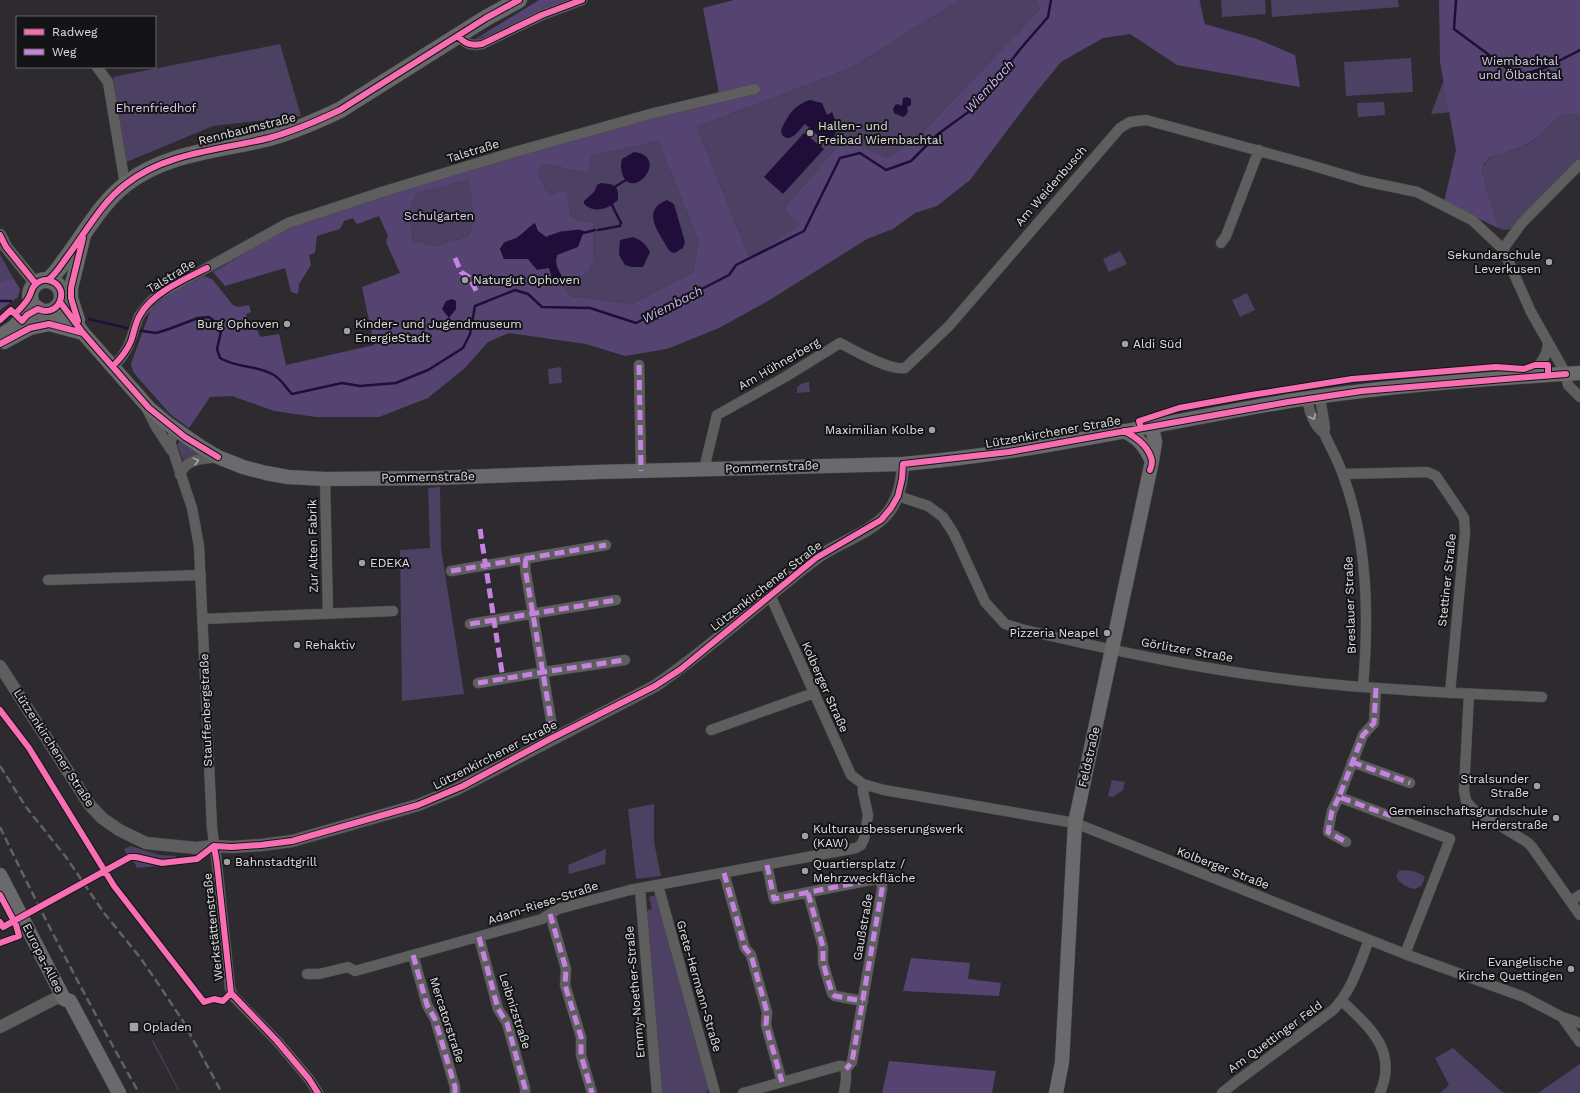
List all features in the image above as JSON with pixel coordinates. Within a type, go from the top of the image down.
[{"type":"main road","name":"Rennbaumstraße","points":[[0,337],[14,328],[46,296],[53,276],[84,234],[100,209],[125,184],[143,173],[171,160],[205,150],[269,138],[316,122],[366,95],[458,36],[519,0]]},
{"type":"main road","points":[[82,333],[73,308],[71,288],[84,234]]},
{"type":"main road","name":"Rennbaumstraße","points":[[0,330],[46,296]]},
{"type":"main road","name":"Stauffenbergstraße","points":[[46,296],[56,312],[82,333],[149,408],[176,430],[218,457]]},
{"type":"main road","points":[[0,344],[30,328],[49,324],[82,333]]},
{"type":"main road","name":"Lützenkirchener Straße","points":[[902,464],[1009,452],[1314,398],[1376,390],[1528,376],[1573,374]]},
{"type":"main road","name":"Feldstraße","points":[[1056,1093],[1062,1062],[1074,823],[1152,461],[1155,442],[1152,426]]},
{"type":"main road","points":[[1124,431],[1135,436],[1141,442],[1152,461]]},
{"type":"main road","name":"Pommernstraße","points":[[218,457],[243,467],[266,473],[288,477],[325,479],[434,478],[902,464]]},
{"type":"main road","name":"Europa-Allee","points":[[0,875],[63,997],[70,1001],[119,1093]]},
{"type":"main road","name":"Europa-Allee","points":[[63,997],[62,1005],[110,1093]]},
{"type":"street","points":[[458,36],[464,43],[473,46],[482,44],[542,15],[582,0]]},
{"type":"street","points":[[98,68],[108,82],[125,184]]},
{"type":"street","name":"Talstraße","points":[[113,366],[126,350],[144,308],[158,295],[288,223],[385,191],[511,153],[654,113],[755,89]]},
{"type":"street","name":"Am Weidenbusch","points":[[905,368],[948,326],[1120,128],[1130,122],[1146,120],[1259,150],[1364,181],[1417,192],[1472,220],[1503,249]]},
{"type":"street","points":[[1221,243],[1226,236],[1259,150]]},
{"type":"street","points":[[1580,164],[1521,224],[1503,249],[1531,312],[1548,343],[1573,374],[1568,385],[1580,397]]},
{"type":"street","points":[[0,235],[6,247],[46,296]]},
{"type":"street","name":"Am Hühnerberg","points":[[704,469],[717,415],[785,377],[840,343],[895,368],[905,368]]},
{"type":"street","points":[[1528,376],[1543,362],[1548,349],[1548,343]]},
{"type":"street","points":[[639,365],[641,471]]},
{"type":"street","name":"Breslauer Straße","points":[[1314,398],[1310,411],[1319,430],[1324,433],[1343,474],[1353,508],[1363,561],[1366,648],[1363,687]]},
{"type":"street","name":"Stauffenbergstraße","points":[[141,399],[172,452]]},
{"type":"street","name":"Stauffenbergstraße","points":[[176,430],[170,442],[172,452],[192,508],[197,530],[201,574],[209,785],[214,846]]},
{"type":"street","points":[[180,475],[185,465],[190,462],[218,457]]},
{"type":"street","name":"Lützenkirchener Straße","points":[[0,666],[85,798],[102,818],[126,834],[146,843],[196,848],[214,846],[239,847],[292,841],[418,805],[463,786],[655,686],[681,669],[816,558],[881,520],[891,508],[898,496],[902,479],[902,464]]},
{"type":"street","name":"Stettiner Straße","points":[[1343,474],[1427,472],[1440,480],[1464,518],[1466,532],[1450,693]]},
{"type":"street","name":"Zur Alten Fabrik","points":[[325,479],[328,613]]},
{"type":"street","name":"Görlitzer Straße","points":[[898,496],[928,506],[943,517],[954,534],[985,602],[1005,624],[1112,650],[1225,671],[1363,687],[1542,697]]},
{"type":"street","points":[[451,571],[606,545]]},
{"type":"street","points":[[526,558],[525,568],[534,613],[552,726],[556,737]]},
{"type":"street","points":[[48,580],[201,574]]},
{"type":"street","name":"Kolberger Straße","points":[[770,595],[851,775],[863,784],[884,790],[1074,823],[1405,954],[1524,997],[1562,1017],[1580,1022]]},
{"type":"street","points":[[470,624],[616,600]]},
{"type":"street","points":[[203,619],[393,611]]},
{"type":"street","points":[[478,683],[625,660]]},
{"type":"street","points":[[1346,842],[1328,832],[1332,811],[1363,735],[1374,722],[1376,688]]},
{"type":"street","points":[[711,730],[814,693]]},
{"type":"street","points":[[1469,694],[1464,790],[1466,801],[1474,810],[1532,847],[1580,915]]},
{"type":"street","points":[[1352,762],[1410,783]]},
{"type":"street","points":[[767,865],[856,848],[861,845],[864,839],[868,812],[864,798],[863,784]]},
{"type":"street","points":[[1339,797],[1450,838],[1405,954]]},
{"type":"street","name":"Werkstättenstraße","points":[[214,846],[218,864],[231,993],[277,1042],[309,1079],[318,1093]]},
{"type":"street","name":"Adam-Riese-Straße","points":[[307,974],[319,974],[348,967],[355,971],[542,919],[558,909],[630,890],[767,865]]},
{"type":"street","name":"Gaußstraße","points":[[767,865],[774,899],[876,879],[882,883],[852,1062],[846,1069]]},
{"type":"street","points":[[724,873],[745,948],[752,955],[767,1012],[766,1025],[782,1082]]},
{"type":"street","name":"Grete-Hermann-Straße","points":[[658,885],[715,1093]]},
{"type":"street","name":"Emmy-Noether-Straße","points":[[640,889],[657,1093]]},
{"type":"street","points":[[808,893],[823,947],[823,963],[832,993],[835,996],[863,1001]]},
{"type":"street","points":[[1571,901],[1580,895]]},
{"type":"street","points":[[550,914],[566,969],[565,985],[581,1037],[581,1055],[592,1093]]},
{"type":"street","name":"Leibnizstraße","points":[[479,937],[498,1009],[507,1023],[525,1088],[525,1093]]},
{"type":"street","name":"Am Quettinger Feld","points":[[1222,1093],[1333,1010],[1350,988],[1369,940]]},
{"type":"street","name":"Mercatorstraße","points":[[413,955],[427,1005],[435,1019],[455,1088],[455,1093]]},
{"type":"street","points":[[0,1027],[63,997]]},
{"type":"street","points":[[1342,1000],[1372,1030],[1380,1041],[1386,1067],[1384,1083],[1380,1093]]},
{"type":"street","name":"Kolberger Straße","points":[[1562,1017],[1580,1042]]},
{"type":"street","points":[[743,1093],[839,1066],[846,1069],[844,1093]]},
{"type":"green space","points":[[539,0],[567,0],[472,41]]},
{"type":"green space","points":[[734,0],[959,0],[851,68],[697,127],[750,259],[799,225],[784,208],[844,139],[888,158],[916,139],[1041,8],[1037,0],[1198,0],[1205,24],[1257,39],[1295,55],[1300,87],[1177,65],[1130,34],[1103,38],[1061,62],[1030,100],[970,180],[937,206],[915,213],[893,229],[867,239],[768,301],[719,328],[667,349],[625,356],[586,344],[509,333],[488,342],[465,368],[428,398],[379,417],[316,417],[274,411],[232,396],[210,397],[189,428],[170,414],[134,373],[131,365],[132,361],[151,309],[163,298],[204,276],[212,279],[233,305],[238,307],[249,305],[251,312],[246,314],[249,325],[255,324],[260,337],[279,334],[286,365],[374,345],[362,287],[400,273],[386,242],[388,236],[379,216],[357,224],[353,218],[344,221],[340,229],[317,236],[315,253],[309,255],[311,265],[299,284],[298,294],[291,292],[285,268],[225,286],[213,272],[288,227],[387,194],[719,93],[703,8]],"holes":[[[658,141],[699,242],[693,272],[632,304],[571,296],[563,285],[588,273],[594,260],[594,223],[578,220],[569,215],[569,203],[565,189],[549,195],[537,173],[545,164],[587,173],[592,156]],[[468,179],[472,203],[473,224],[468,236],[437,246],[413,241],[409,213],[416,193]],[[579,229],[566,251],[557,255],[556,258],[559,270],[564,279],[552,278],[549,268],[533,266],[529,259],[504,258],[500,249],[504,242],[538,231],[546,237],[561,231],[569,232]]]},
{"type":"green space","name":"Hallen- und Freibad Wiembachtal","points":[[959,0],[1200,0],[1206,34],[1039,10],[916,139],[888,158],[844,139],[784,208],[800,225],[750,259],[697,127],[851,68]]},
{"type":"green space","points":[[1221,0],[1265,0],[1266,14],[1222,17]]},
{"type":"green space","points":[[1271,0],[1398,0],[1399,7],[1272,17]]},
{"type":"green space","name":"Wiembachtal und Ölbachtal","points":[[1439,0],[1580,0],[1580,115],[1563,113],[1555,119],[1538,137],[1522,147],[1490,157],[1484,164],[1482,171],[1498,228],[1444,202],[1456,150],[1440,62]]},
{"type":"green space","name":"Wiembachtal und Ölbachtal","points":[[1580,0],[1571,114],[1580,115],[1580,160],[1511,229],[1504,230],[1498,228],[1482,171],[1485,164],[1488,159],[1493,156],[1522,147],[1531,142],[1553,121],[1453,112],[1431,114],[1453,56]]},
{"type":"green space","name":"Ehrenfriedhof","points":[[280,44],[301,116],[213,126],[124,163],[113,77]]},
{"type":"green space","points":[[1411,58],[1413,92],[1346,96],[1344,62]]},
{"type":"green space","points":[[1384,102],[1385,115],[1358,117],[1357,103]]},
{"type":"green space","points":[[658,141],[699,242],[693,272],[632,304],[571,296],[563,285],[588,273],[594,260],[594,223],[578,220],[569,215],[569,203],[565,189],[549,195],[537,173],[545,164],[587,173],[592,156]]},
{"type":"green space","name":"Schulgarten","points":[[468,178],[472,203],[473,224],[468,236],[437,246],[413,241],[409,213],[416,193]]},
{"type":"green space","points":[[1120,251],[1127,264],[1109,272],[1103,259]]},
{"type":"green space","points":[[0,254],[13,278],[0,282]]},
{"type":"green space","points":[[13,278],[20,289],[18,297],[0,310],[0,282]]},
{"type":"green space","points":[[1247,293],[1255,310],[1240,317],[1232,300]]},
{"type":"green space","points":[[561,367],[562,383],[549,384],[548,369]]},
{"type":"green space","points":[[809,382],[810,392],[797,393],[797,387],[803,383]]},
{"type":"green space","points":[[183,441],[201,454],[200,457],[183,460],[177,445],[179,442]]},
{"type":"green space","points":[[440,487],[441,548],[464,694],[402,701],[400,550],[430,548],[428,488]]},
{"type":"green space","points":[[1112,780],[1125,782],[1123,790],[1113,797],[1108,796]]},
{"type":"green space","points":[[654,804],[654,842],[661,876],[636,879],[628,809]]},
{"type":"green space","points":[[131,846],[159,855],[176,856],[176,858],[162,859],[132,853],[127,855],[124,849]]},
{"type":"green space","points":[[606,849],[605,864],[569,874],[568,865]]},
{"type":"green space","points":[[133,860],[158,865],[158,866],[137,868]]},
{"type":"green space","points":[[1405,870],[1423,875],[1425,877],[1422,885],[1415,889],[1407,887],[1401,883],[1396,876],[1399,871]]},
{"type":"green space","points":[[656,895],[709,1088],[706,1093],[660,1093],[646,911],[652,909],[649,897]]},
{"type":"green space","points":[[911,958],[970,963],[968,979],[1001,983],[999,996],[903,991]]},
{"type":"green space","points":[[153,1040],[179,1090],[152,1041]]},
{"type":"green space","points":[[1453,1048],[1501,1091],[1506,1093],[1440,1093],[1449,1085],[1435,1058]]},
{"type":"green space","points":[[889,1061],[996,1071],[992,1093],[882,1093]]},
{"type":"green space","points":[[1580,1064],[1580,1093],[1538,1093]]},
{"type":"shaded area","points":[[907,97],[911,99],[911,105],[907,107],[908,111],[906,115],[903,117],[894,113],[893,109],[895,105],[898,104],[902,106],[903,98]]},
{"type":"shaded area","points":[[810,100],[822,103],[827,115],[832,112],[836,129],[829,145],[805,124],[792,137],[786,138],[782,135],[781,130],[792,111],[804,102]]},
{"type":"shaded area","points":[[804,133],[824,149],[783,194],[764,177]]},
{"type":"shaded area","points":[[634,152],[644,155],[649,161],[649,167],[647,174],[642,180],[636,183],[629,183],[623,176],[621,161]]},
{"type":"shaded area","points":[[601,183],[613,185],[617,189],[618,200],[606,208],[597,210],[588,207],[584,204],[584,201],[594,192],[597,185]]},
{"type":"shaded area","points":[[667,200],[674,204],[685,242],[683,248],[675,253],[668,249],[657,229],[653,216],[654,210]]},
{"type":"shaded area","points":[[535,223],[538,231],[546,237],[565,231],[584,231],[578,247],[557,255],[557,265],[564,279],[555,282],[549,268],[537,270],[528,259],[504,259],[500,249],[504,243],[516,238]]},
{"type":"shaded area","points":[[633,237],[643,243],[650,252],[643,267],[632,267],[625,265],[619,255],[620,240]]},
{"type":"shaded area","points":[[452,299],[456,301],[456,309],[449,318],[442,309],[446,301]]},
{"type":"waterway","name":"Wiembach","points":[[136,330],[156,333],[198,318],[209,317],[222,327],[217,349],[220,358],[274,375],[292,394],[342,383],[360,386],[396,383],[428,370],[463,348],[470,334],[475,306],[515,290],[528,294],[542,307],[590,308],[636,323],[729,275],[736,265],[804,231],[840,158],[860,153],[886,170],[911,161],[938,134],[974,108],[1022,47],[1048,17],[1051,0]]},
{"type":"waterway","name":"Wiembach","points":[[1456,0],[1454,29],[1508,69],[1524,74],[1547,67],[1580,50]]},
{"type":"waterway","points":[[614,189],[626,180]]},
{"type":"waterway","points":[[598,230],[620,226],[621,223],[611,203]]},
{"type":"waterway","points":[[583,233],[595,230]]},
{"type":"waterway","name":"Wiembach","points":[[0,301],[11,301]]},
{"type":"waterway","name":"Wiembach","points":[[89,319],[131,329]]},
{"type":"railway","points":[[0,766],[26,807],[66,857],[104,913],[139,956],[155,979],[183,1021],[222,1093]]},
{"type":"railway","points":[[0,827],[67,961],[139,1093]]},
{"type":"marked path","points":[[455,258],[461,272],[469,277],[478,294]]},
{"type":"marked path","points":[[639,365],[641,471]]},
{"type":"marked path","points":[[480,529],[503,679]]},
{"type":"marked path","points":[[451,571],[606,545]]},
{"type":"marked path","points":[[526,558],[525,568],[552,726],[556,737]]},
{"type":"marked path","points":[[470,624],[616,600]]},
{"type":"marked path","points":[[478,683],[625,660]]},
{"type":"marked path","points":[[1376,688],[1374,723],[1363,735],[1339,797],[1391,816]]},
{"type":"marked path","points":[[1352,762],[1410,783]]},
{"type":"marked path","points":[[1339,797],[1332,811],[1328,832],[1346,842]]},
{"type":"marked path","points":[[767,865],[774,899],[876,879],[882,883],[852,1062],[846,1069]]},
{"type":"marked path","points":[[724,873],[745,948],[751,955],[767,1012],[766,1025],[782,1082]]},
{"type":"marked path","points":[[808,893],[823,947],[823,963],[832,993],[835,996],[863,1001]]},
{"type":"marked path","points":[[550,914],[566,969],[565,985],[581,1037],[581,1055],[592,1093]]},
{"type":"marked path","points":[[479,937],[498,1009],[507,1023],[525,1088],[525,1093]]},
{"type":"marked path","points":[[413,955],[427,1005],[435,1019],[455,1087],[455,1093]]},
{"type":"cycle path","points":[[48,280],[54,275],[101,209],[126,184],[142,173],[159,165],[213,149],[269,138],[305,126],[340,110],[486,18],[519,0]]},
{"type":"cycle path","points":[[458,36],[468,44],[482,44],[542,15],[582,0]]},
{"type":"cycle path","points":[[0,235],[6,247],[36,284]]},
{"type":"cycle path","points":[[78,321],[71,298],[71,288],[83,238]]},
{"type":"cycle path","points":[[113,366],[121,358],[131,341],[138,318],[145,307],[170,287],[207,268]]},
{"type":"cycle path","points":[[0,320],[11,310],[22,321],[27,315],[38,309],[45,311],[52,310],[60,301],[60,290],[57,285],[51,281],[45,280],[36,284],[26,301],[21,308],[19,310],[17,312],[15,314]]},
{"type":"cycle path","points":[[60,302],[83,333],[149,408],[185,437],[218,457]]},
{"type":"cycle path","points":[[0,344],[30,328],[49,324],[83,333]]},
{"type":"cycle path","points":[[1141,428],[1139,421],[1179,408],[1352,379],[1496,367],[1524,369],[1535,365],[1548,365],[1548,375]]},
{"type":"cycle path","points":[[214,846],[232,847],[292,841],[418,805],[463,786],[550,739],[655,686],[681,669],[816,558],[881,520],[891,508],[898,496],[902,479],[903,464],[1009,452],[1288,402],[1362,391],[1566,374]]},
{"type":"cycle path","points":[[1124,431],[1145,446],[1152,461],[1150,470]]},
{"type":"cycle path","points":[[0,710],[29,748],[114,886],[204,1002],[214,999],[223,1001],[231,993]]},
{"type":"cycle path","points":[[214,846],[231,993],[277,1041],[309,1079],[318,1093]]},
{"type":"cycle path","points":[[0,922],[3,927],[130,857],[162,863],[197,859],[214,846]]},
{"type":"cycle path","points":[[0,895],[16,925],[19,936],[0,943]]},
{"type":"place","name":"Hallen- und Freibad Wiembachtal","points":[[810,133]]},
{"type":"place","name":"Sekundarschule Leverkusen","points":[[1549,262]]},
{"type":"place","name":"Naturgut Ophoven","points":[[465,280]]},
{"type":"place","name":"Burg Ophoven","points":[[287,324]]},
{"type":"place","name":"Kinder- und Jugendmuseum EnergieStadt","points":[[347,331]]},
{"type":"place","name":"Aldi Süd","points":[[1125,344]]},
{"type":"place","name":"Maximilian Kolbe","points":[[932,430]]},
{"type":"place","name":"EDEKA","points":[[362,563]]},
{"type":"place","name":"Pizzeria Neapel","points":[[1107,633]]},
{"type":"place","name":"Rehaktiv","points":[[297,645]]},
{"type":"place","name":"Stralsunder Straße","points":[[1537,786]]},
{"type":"place","name":"Gemeinschaftsgrundschule Herderstraße","points":[[1556,818]]},
{"type":"place","name":"Kulturausbesserungswerk (KAW)","points":[[805,836]]},
{"type":"place","name":"Bahnstadtgrill","points":[[227,862]]},
{"type":"place","name":"Quartiersplatz / Mehrzweckfläche","points":[[805,871]]},
{"type":"place","name":"Evangelische Kirche Quettingen","points":[[1571,969]]},
{"type":"place","name":"Opladen","points":[[134,1027]]}]
